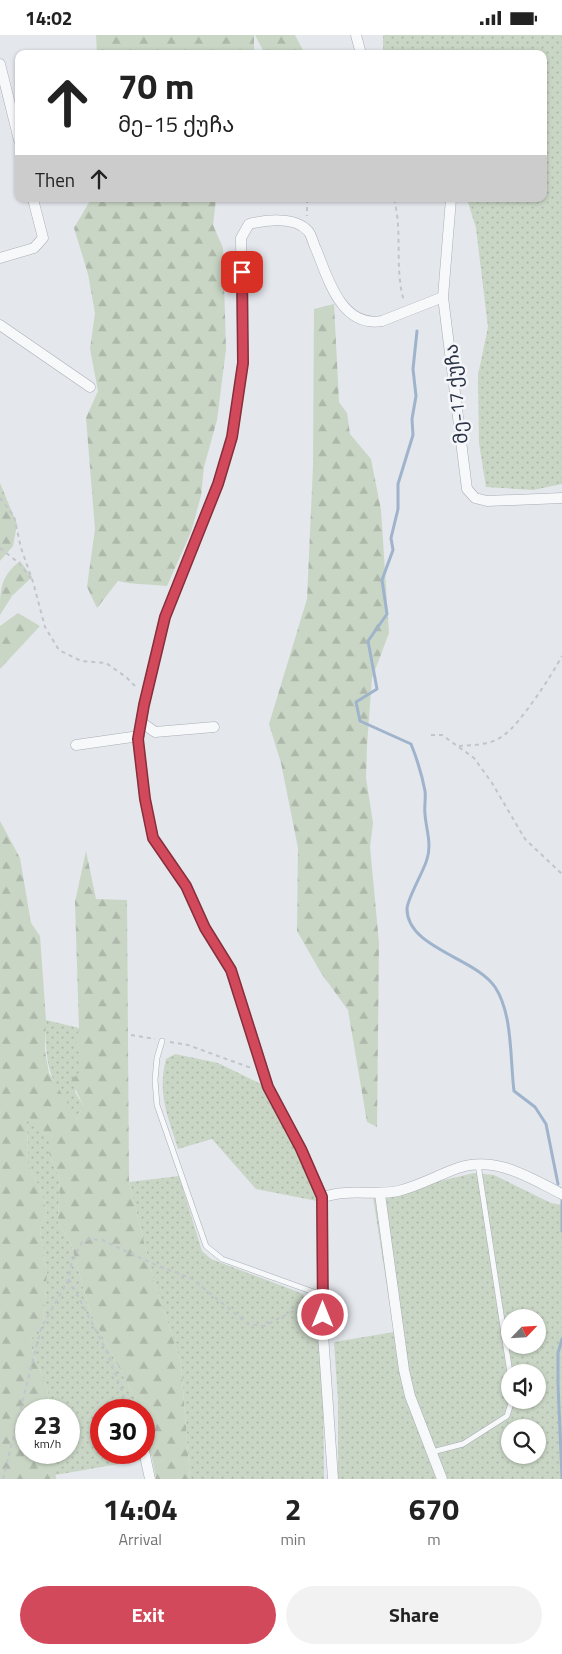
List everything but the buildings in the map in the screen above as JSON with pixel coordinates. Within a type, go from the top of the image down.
[{"type":"street","points":[[356,35],[360,50]]},
{"type":"street","points":[[0,64],[15,124]]},
{"type":"street","points":[[0,259],[34,249],[43,238],[34,202]]},
{"type":"street","name":"მე-17 ქუჩა","points":[[451,202],[443,297],[466,489],[475,498],[487,501],[562,497]]},
{"type":"street","points":[[333,1479],[323,1334],[322,1197],[301,1149],[268,1087],[231,970],[205,928],[186,886],[153,838],[145,799],[139,736],[144,705],[165,617],[218,484],[232,437],[243,363],[241,238],[249,224],[266,220],[293,223],[308,231],[337,299],[354,316],[373,323],[443,297]]},
{"type":"street","points":[[0,325],[90,387]]},
{"type":"street","points":[[141,722],[155,732],[214,727]]},
{"type":"street","points":[[76,745],[139,736]]},
{"type":"street","points":[[322,1197],[345,1193],[380,1194],[417,1186],[459,1168],[478,1164],[512,1170],[562,1194]]},
{"type":"street","points":[[380,1194],[404,1370],[410,1396],[442,1479]]},
{"type":"street","points":[[147,1464],[150,1479]]},
{"type":"lane","points":[[162,1041],[157,1058],[155,1080],[157,1105],[206,1246],[222,1259],[323,1295]]},
{"type":"lane","points":[[478,1164],[509,1364]]},
{"type":"lane","points":[[432,1452],[463,1444],[507,1416],[509,1409]]},
{"type":"path","points":[[307,202],[308,231]]},
{"type":"path","points":[[395,202],[399,219],[400,288],[406,310]]},
{"type":"path","points":[[0,498],[14,515],[21,547],[45,627],[58,650],[81,661],[106,663],[126,677],[139,690],[144,705]]},
{"type":"path","points":[[0,548],[19,563],[33,582]]},
{"type":"path","points":[[459,746],[486,744],[504,736],[516,723],[562,657]]},
{"type":"path","points":[[432,735],[442,735],[474,758],[492,783],[525,839],[562,874]]},
{"type":"path","points":[[131,1035],[188,1045],[264,1074]]},
{"type":"path","points":[[3,1479],[36,1342],[41,1329],[69,1279],[71,1265],[82,1242],[89,1239],[114,1244],[131,1254],[191,1277],[248,1324],[264,1326],[323,1295]]},
{"type":"path","points":[[69,1279],[107,1352],[125,1399]]},
{"type":"green space","points":[[96,35],[254,35],[254,50],[97,50]]},
{"type":"green space","points":[[255,35],[295,35],[303,50],[263,50]]},
{"type":"green space","points":[[383,35],[562,35],[562,484],[533,490],[486,487],[479,443],[478,375],[488,327],[476,228],[468,202],[547,202],[547,50],[383,50]]},
{"type":"green space","points":[[89,202],[216,202],[213,225],[223,248],[226,349],[217,420],[204,467],[201,496],[191,532],[167,586],[118,581],[97,608],[87,587],[95,529],[86,418],[98,391],[90,349],[95,313],[88,274],[74,228]]},
{"type":"green space","points":[[334,304],[339,402],[347,413],[350,434],[371,459],[381,510],[389,633],[372,678],[366,778],[373,823],[370,847],[379,943],[377,1127],[367,1122],[348,1010],[321,973],[297,931],[298,848],[281,763],[269,724],[307,599],[313,466],[314,309]]},
{"type":"green space","points":[[0,483],[17,524],[13,546],[0,561]]},
{"type":"green space","points":[[20,561],[32,577],[12,596],[0,615],[2,584],[8,573]]},
{"type":"green space","points":[[18,613],[40,626],[0,669],[0,626]]},
{"type":"green space","points":[[0,821],[20,858],[31,923],[40,936],[46,1020],[45,1051],[49,1073],[77,1119],[83,1105],[71,1080],[82,1067],[77,1042],[79,1028],[75,902],[86,851],[96,899],[127,900],[129,1182],[153,1278],[181,1363],[190,1479],[156,1479],[153,1464],[155,1464],[155,1399],[135,1399],[90,1312],[71,1244],[58,1222],[60,1179],[49,1153],[49,1136],[30,1118],[27,1120],[28,1163],[40,1189],[47,1213],[40,1230],[47,1275],[43,1323],[29,1342],[47,1388],[48,1399],[15,1399],[15,1464],[55,1464],[56,1479],[0,1479]]},
{"type":"green space","points":[[46,1020],[79,1028],[77,1043],[83,1063],[75,1092],[83,1105],[77,1119],[60,1093],[51,1073],[46,1051]]},
{"type":"green space","points":[[175,1054],[218,1063],[265,1086],[303,1163],[317,1201],[256,1189],[212,1139],[178,1149],[167,1115],[163,1094],[166,1059]]},
{"type":"green space","points":[[30,1117],[49,1136],[49,1153],[60,1179],[58,1222],[71,1244],[90,1312],[135,1399],[90,1399],[90,1464],[119,1464],[55,1475],[54,1464],[80,1464],[80,1399],[48,1399],[47,1388],[29,1342],[43,1323],[47,1275],[40,1230],[47,1213],[40,1189],[28,1163],[27,1120]]},
{"type":"green space","points":[[474,1173],[494,1175],[551,1203],[562,1205],[562,1479],[338,1479],[338,1400],[334,1342],[394,1332],[373,1197]]},
{"type":"green space","points":[[179,1176],[202,1251],[211,1259],[301,1293],[312,1302],[318,1315],[323,1394],[324,1479],[190,1479],[181,1363],[153,1278],[129,1182]]},
{"type":"waterway","points":[[417,331],[413,369],[416,396],[412,419],[413,435],[398,484],[398,509],[391,538],[393,550],[382,580],[387,614],[368,641],[377,689],[356,702],[360,721],[411,744],[425,791],[429,848],[425,864],[408,904],[407,909],[410,922],[418,934],[444,952],[473,968],[486,977],[495,987],[501,998],[508,1024],[514,1091],[535,1107],[546,1124],[558,1184]]},
{"type":"waterway","points":[[562,1201],[562,1231]]},
{"type":"waterway","points":[[562,1339],[558,1353],[562,1478]]},
{"type":"route","points":[[242,272],[243,363],[232,437],[218,484],[185,562],[165,617],[138,739],[145,799],[153,838],[186,886],[205,928],[231,970],[262,1063],[268,1087],[301,1149],[322,1197],[323,1315]]}]
